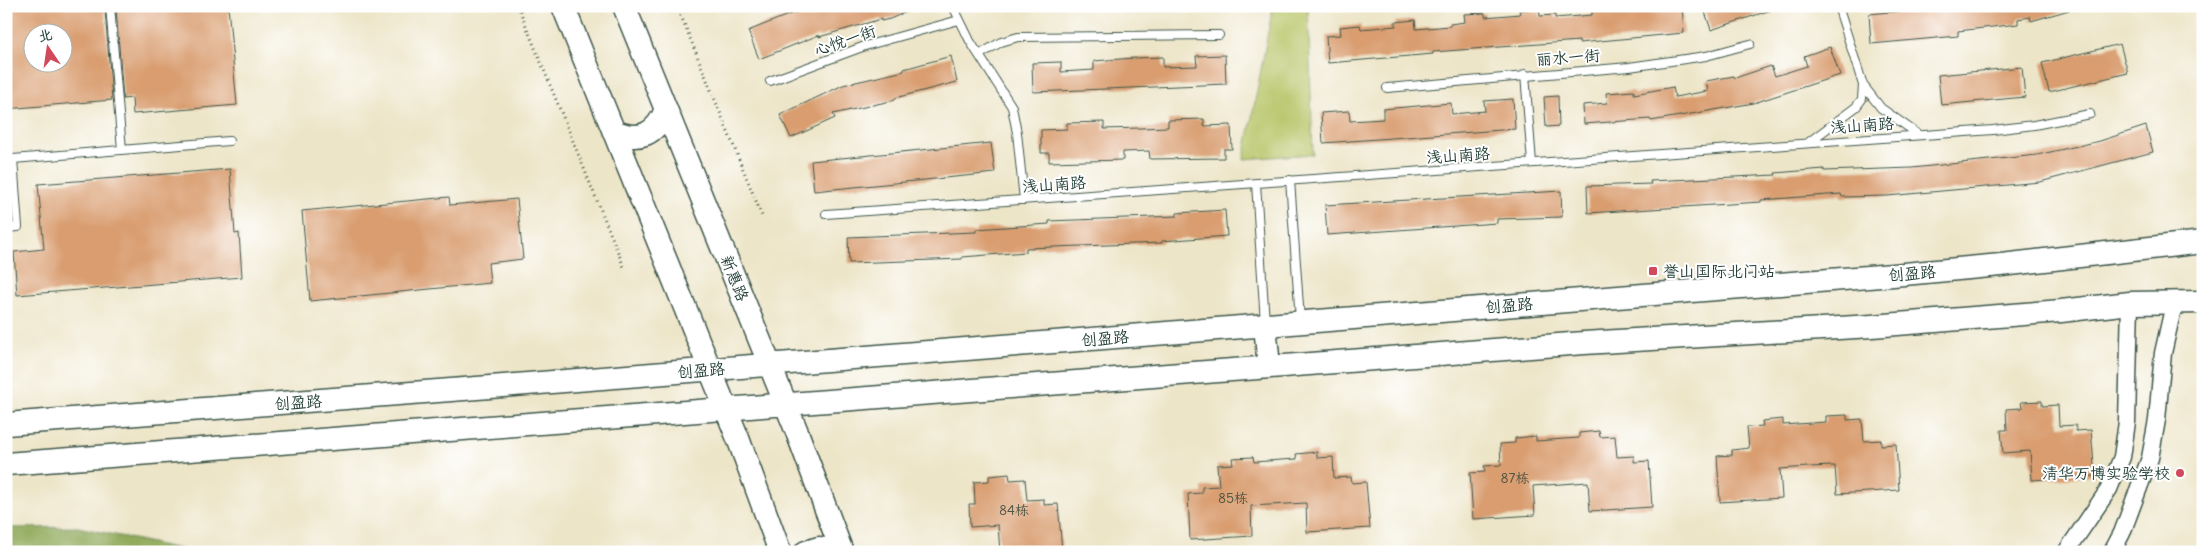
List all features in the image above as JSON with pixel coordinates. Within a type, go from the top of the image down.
[{"type":"street","points":[[563,6],[726,409],[780,552]]},
{"type":"street","name":"新惠路","points":[[624,6],[786,405],[842,552]]},
{"type":"street","points":[[614,131],[626,136],[639,136],[652,131],[661,121],[666,109]]},
{"type":"street","name":"创盈路","points":[[6,424],[710,370],[1893,275],[2011,264],[2202,242]]},
{"type":"street","points":[[6,464],[1584,343],[1872,326],[2062,311],[2130,303],[2174,304],[2203,302]]},
{"type":"street","points":[[2066,552],[2109,489],[2122,457],[2127,422],[2130,303]]},
{"type":"street","points":[[2112,552],[2122,533],[2150,458],[2158,420],[2163,353],[2174,304]]},
{"type":"street","points":[[1265,325],[1269,367]]},
{"type":"street","points":[[806,552],[819,548],[835,552]]},
{"type":"lane","points":[[110,6],[122,150]]},
{"type":"lane","points":[[953,6],[979,56],[1012,107],[1017,132],[1024,200]]},
{"type":"lane","points":[[1838,6],[1863,85],[1881,108],[1919,135]]},
{"type":"lane","name":"心悦一街","points":[[770,82],[865,46],[959,20]]},
{"type":"lane","points":[[979,56],[1001,42],[1018,37],[1219,35]]},
{"type":"lane","name":"丽水一街","points":[[1387,88],[1526,74],[1638,66],[1706,56],[1750,44]]},
{"type":"lane","points":[[1526,74],[1532,163]]},
{"type":"lane","points":[[1807,143],[1856,107],[1862,98],[1863,85]]},
{"type":"lane","name":"浅山南路","points":[[826,214],[1919,135],[2018,127],[2090,114]]},
{"type":"lane","points":[[6,228],[18,228],[13,159],[229,141]]},
{"type":"lane","points":[[1290,180],[1300,322]]},
{"type":"lane","points":[[1256,183],[1265,325]]},
{"type":"path","points":[[518,6],[624,267]]},
{"type":"path","points":[[677,6],[762,216]]},
{"type":"green space","points":[[1273,6],[1308,6],[1313,154],[1244,159]]},
{"type":"green space","points":[[78,527],[194,552],[6,552],[6,528]]},
{"type":"building","points":[[6,6],[99,6],[99,9],[105,9],[112,100],[6,109]]},
{"type":"building","points":[[138,6],[228,6],[237,105],[133,114],[132,98],[123,99],[116,8]]},
{"type":"building","points":[[817,6],[920,6],[890,19],[881,21],[881,19],[819,37],[819,35],[759,59],[748,31],[793,13]]},
{"type":"building","points":[[1592,6],[1612,6],[1612,9],[1682,6],[1684,33],[1579,43],[1579,41],[1433,52],[1433,54],[1328,63],[1326,36],[1341,35],[1340,27],[1360,25],[1361,29],[1396,26],[1395,22],[1415,20],[1416,29],[1450,26],[1450,24],[1465,22],[1464,14],[1485,13],[1485,17],[1520,14],[1519,10],[1539,8],[1540,16],[1555,15],[1555,18],[1592,15]]},
{"type":"building","points":[[1703,6],[1773,6],[1774,9],[1711,30]]},
{"type":"building","points":[[1954,6],[2068,6],[2069,10],[2031,21],[2030,17],[2018,19],[2018,24],[1958,31],[1958,36],[1871,44],[1869,14]]},
{"type":"building","points":[[2120,44],[2128,73],[2049,92],[2042,63]]},
{"type":"building","points":[[1830,47],[1840,75],[1754,103],[1651,121],[1650,119],[1584,124],[1583,105],[1607,103],[1606,93],[1634,91],[1634,94],[1673,87],[1675,97],[1708,91],[1706,81],[1734,76],[1735,78],[1771,66],[1775,76],[1807,66],[1804,56]]},
{"type":"building","points":[[1225,55],[1226,84],[1033,92],[1032,63],[1061,62],[1061,72],[1094,70],[1094,61],[1134,58],[1163,57],[1163,67],[1197,66],[1196,56]]},
{"type":"building","points":[[951,56],[957,82],[895,98],[895,100],[833,114],[835,118],[791,138],[780,115],[843,85],[904,71],[904,69]]},
{"type":"building","points":[[2022,67],[2025,97],[1941,105],[1938,75]]},
{"type":"building","points":[[1558,96],[1559,126],[1546,127],[1544,97]]},
{"type":"building","points":[[1513,99],[1515,129],[1323,143],[1321,113],[1349,111],[1350,121],[1383,119],[1383,109],[1451,103],[1452,114],[1485,111],[1484,101]]},
{"type":"building","points":[[1204,119],[1204,126],[1231,125],[1232,149],[1224,149],[1224,158],[1150,159],[1149,151],[1123,152],[1123,160],[1049,162],[1049,153],[1041,153],[1041,130],[1067,129],[1067,123],[1104,122],[1104,129],[1141,128],[1168,127],[1168,120]]},
{"type":"building","points":[[2146,126],[2153,152],[2040,182],[1887,196],[1842,197],[1841,194],[1761,200],[1761,202],[1588,213],[1587,186],[1651,184],[1650,181],[1776,175],[1775,173],[1824,169],[1824,171],[1912,168],[2037,155],[2100,141]]},
{"type":"building","points":[[991,143],[995,173],[814,191],[811,161]]},
{"type":"building","points":[[230,169],[235,234],[239,233],[242,277],[17,295],[14,252],[44,249],[38,184]]},
{"type":"building","points":[[1561,191],[1562,217],[1497,219],[1497,223],[1327,235],[1325,205]]},
{"type":"building","points":[[449,197],[450,205],[517,199],[523,259],[488,263],[490,283],[310,301],[302,211]]},
{"type":"building","points":[[1225,210],[1227,236],[1162,241],[1162,243],[1026,248],[1026,252],[962,257],[962,259],[849,263],[848,237],[976,232],[976,229],[1049,224],[1049,221],[1177,216],[1177,213]]},
{"type":"building","points":[[2042,401],[2042,406],[2058,405],[2059,426],[2076,425],[2076,431],[2091,430],[2095,476],[2032,480],[2030,451],[2003,453],[2001,430],[2007,430],[2006,409],[2022,408],[2021,402]]},
{"type":"building","points":[[1847,415],[1847,420],[1862,419],[1864,441],[1881,440],[1881,445],[1896,444],[1899,490],[1837,494],[1835,466],[1808,467],[1780,469],[1782,498],[1720,502],[1717,456],[1732,455],[1732,450],[1749,448],[1747,427],[1763,426],[1762,421],[1783,419],[1783,425],[1826,422],[1826,416]]},
{"type":"building","points":[[1599,431],[1600,437],[1615,436],[1617,457],[1634,456],[1634,462],[1649,461],[1652,507],[1590,511],[1588,482],[1533,486],[1535,515],[1473,519],[1470,473],[1485,472],[1484,466],[1501,465],[1500,444],[1515,443],[1515,438],[1536,436],[1536,441],[1579,438],[1579,433]]},
{"type":"building","points":[[1317,452],[1317,458],[1333,457],[1334,478],[1351,477],[1352,483],[1366,482],[1370,528],[1307,532],[1306,503],[1251,506],[1252,536],[1190,540],[1188,494],[1202,493],[1202,487],[1219,486],[1217,465],[1233,464],[1232,458],[1253,457],[1254,462],[1297,459],[1296,454]]},
{"type":"building","points":[[1009,474],[1010,480],[1025,479],[1027,500],[1044,499],[1044,505],[1058,504],[1062,550],[1000,552],[998,525],[970,527],[969,504],[975,504],[974,482],[989,481],[989,476]]},
{"type":"place","name":"誉山国际北门站","points":[[1653,271]]},
{"type":"place","name":"清华万博实验学校","points":[[2180,473]]}]
